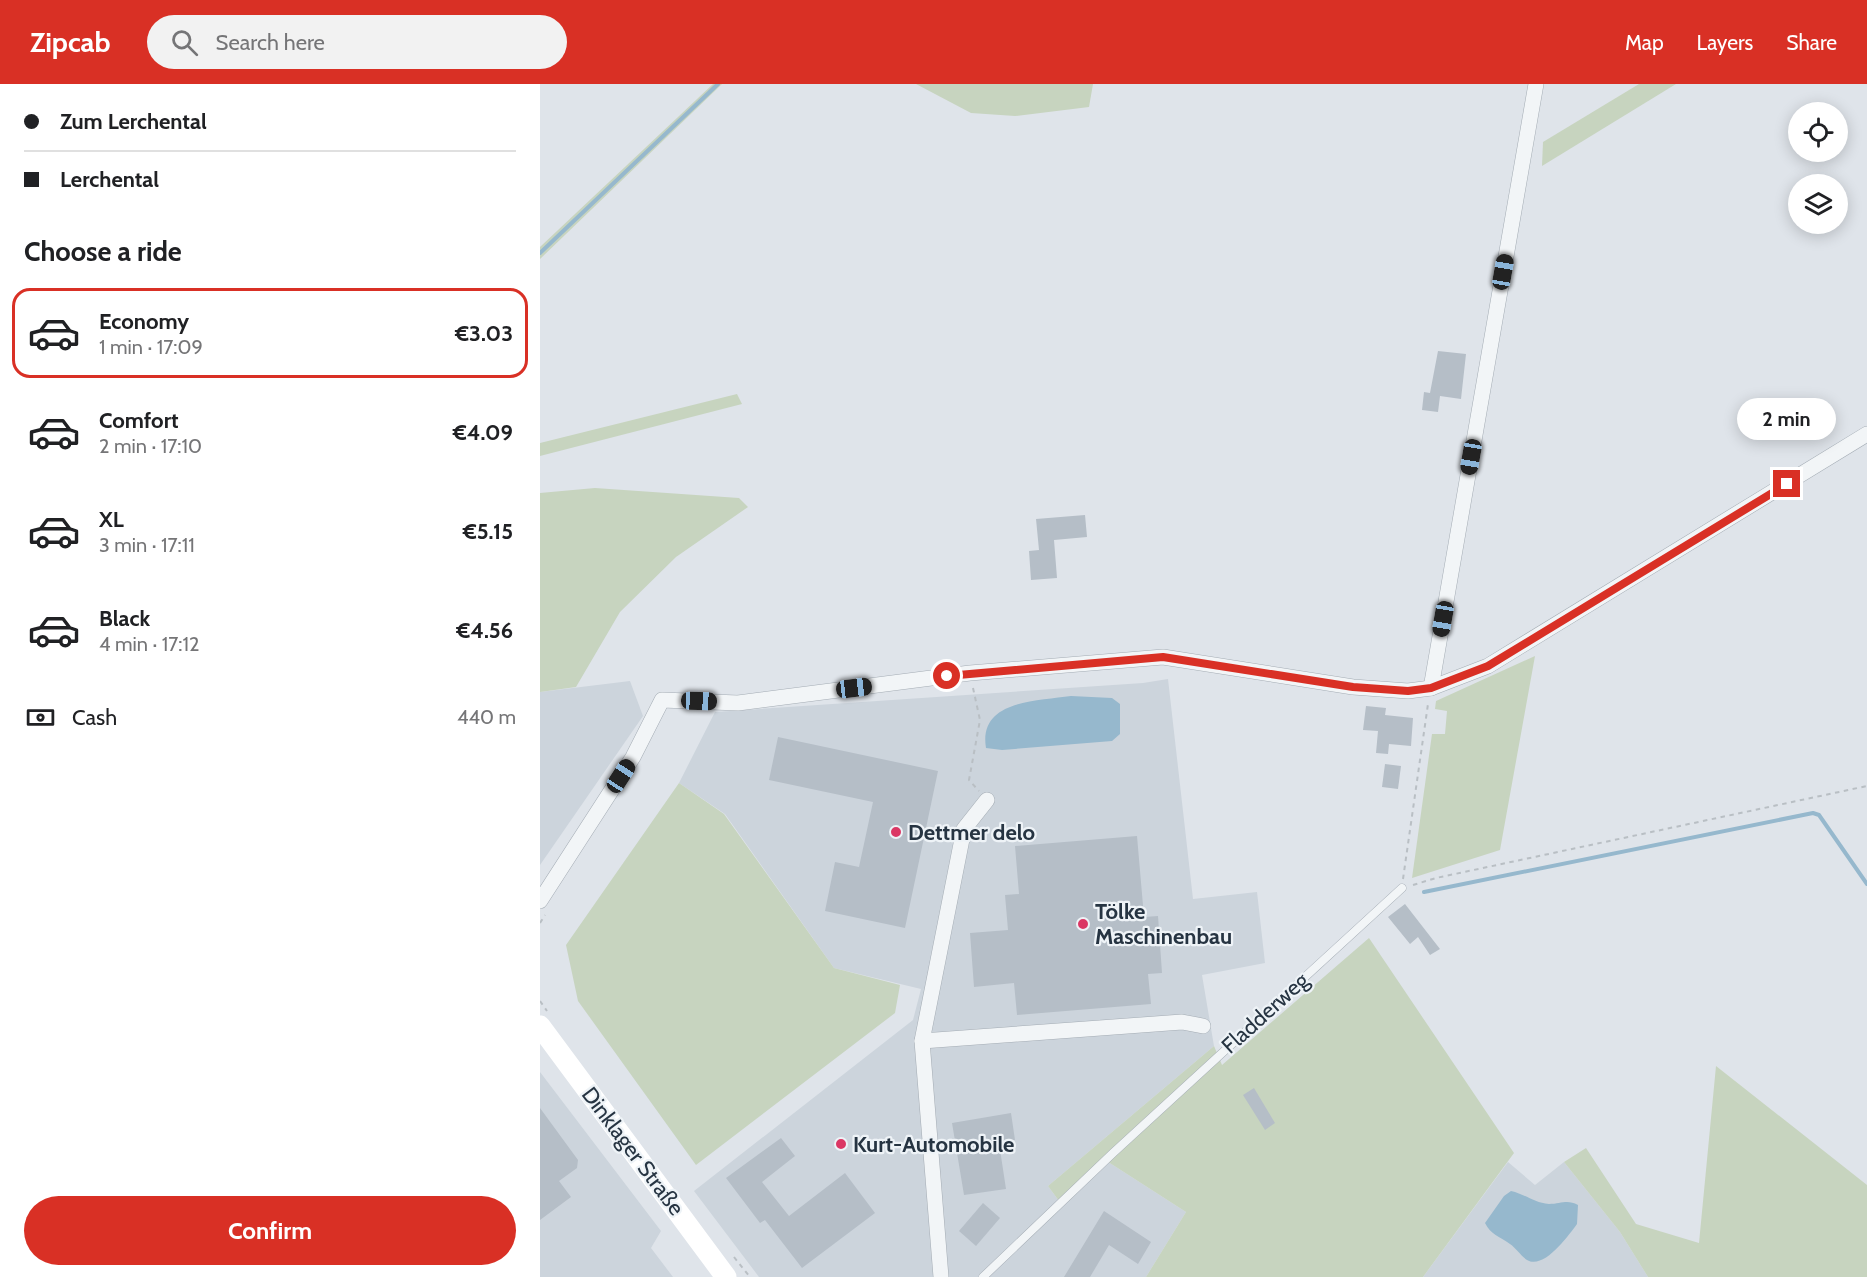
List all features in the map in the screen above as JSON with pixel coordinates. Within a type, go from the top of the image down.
[{"type":"main road","name":"Dinklager Straße","points":[[540,1026],[726,1277]]},
{"type":"street","points":[[1431,688],[1536,84]]},
{"type":"street","points":[[540,901],[633,757],[662,700],[738,703],[970,674],[1163,657],[1353,687],[1408,691],[1431,688],[1488,666],[1867,434]]},
{"type":"street","points":[[941,1277],[922,1041],[964,829],[987,800]]},
{"type":"street","name":"Fladderweg","points":[[922,1041],[1182,1022],[1203,1026]]},
{"type":"lane","name":"Fladderweg","points":[[983,1277],[1138,1130],[1402,888]]},
{"type":"path","points":[[970,674],[980,720],[969,780],[987,800]]},
{"type":"path","points":[[1431,688],[1402,888],[1436,878],[1867,786]]},
{"type":"shaded area","points":[[1168,679],[1193,899],[1257,892],[1265,963],[1202,975],[1214,1046],[1048,1186],[1059,1201],[1102,1158],[1186,1212],[1146,1277],[759,1277],[694,1191],[913,1020],[921,989],[834,968],[725,814],[679,783],[715,712],[1143,683]]},
{"type":"shaded area","points":[[630,681],[643,716],[540,865],[540,692]]},
{"type":"shaded area","points":[[540,1072],[661,1231],[651,1248],[673,1277],[540,1277]]},
{"type":"shaded area","points":[[1508,1162],[1535,1185],[1564,1162],[1620,1232],[1648,1277],[1423,1277]]},
{"type":"green space","points":[[713,84],[722,84],[540,259],[540,247]]},
{"type":"green space","points":[[916,84],[1093,84],[1089,107],[1015,116],[971,113]]},
{"type":"green space","points":[[1639,84],[1676,84],[1542,166],[1543,142]]},
{"type":"green space","points":[[737,394],[742,404],[540,456],[540,443]]},
{"type":"green space","points":[[595,488],[739,498],[748,507],[676,557],[620,612],[576,687],[540,692],[540,493]]},
{"type":"green space","points":[[1535,656],[1500,850],[1412,878],[1432,734],[1445,734],[1447,711],[1435,709],[1436,701]]},
{"type":"green space","points":[[679,783],[724,814],[834,968],[900,985],[895,1013],[696,1165],[578,1001],[566,945]]},
{"type":"green space","points":[[1369,938],[1514,1153],[1423,1277],[1146,1277],[1186,1212],[1102,1158],[1059,1201],[1048,1186],[1214,1046],[1222,1065]]},
{"type":"green space","points":[[1716,1066],[1867,1185],[1867,1277],[1648,1277],[1620,1232],[1564,1162],[1586,1148],[1636,1224],[1699,1243]]},
{"type":"water","points":[[1071,696],[1112,698],[1120,704],[1120,734],[1112,741],[1002,750],[986,748],[986,732],[991,720],[1000,712],[1027,702]]},
{"type":"water","points":[[1511,1191],[1544,1203],[1567,1202],[1578,1205],[1577,1224],[1555,1250],[1541,1260],[1534,1262],[1527,1260],[1493,1233],[1485,1223],[1504,1196]]},
{"type":"building","points":[[1438,351],[1466,354],[1461,399],[1440,396],[1438,412],[1422,410],[1424,392],[1430,393]]},
{"type":"building","points":[[1085,515],[1087,537],[1054,540],[1057,578],[1031,580],[1029,551],[1039,550],[1036,519]]},
{"type":"building","points":[[1366,706],[1386,708],[1385,715],[1413,718],[1411,746],[1389,744],[1388,754],[1376,753],[1378,731],[1363,730]]},
{"type":"building","name":"Dettmer delo","points":[[778,737],[938,771],[905,928],[825,911],[835,862],[859,867],[873,802],[769,780]]},
{"type":"building","points":[[1385,764],[1401,766],[1398,789],[1382,787]]},
{"type":"building","name":"Tölke Maschinenbau","points":[[1137,836],[1144,917],[1158,916],[1162,973],[1148,974],[1151,1004],[1017,1015],[1014,983],[974,987],[970,933],[1008,930],[1005,895],[1019,894],[1015,846]]},
{"type":"building","points":[[1405,904],[1440,949],[1430,955],[1418,937],[1410,944],[1388,917]]},
{"type":"building","points":[[1254,1088],[1275,1123],[1265,1130],[1243,1095]]},
{"type":"building","points":[[540,1108],[578,1160],[577,1168],[559,1181],[571,1197],[540,1220]]},
{"type":"building","points":[[1011,1113],[1015,1140],[999,1143],[1006,1189],[964,1195],[952,1123]]},
{"type":"building","points":[[781,1138],[795,1156],[762,1182],[789,1216],[845,1173],[875,1213],[802,1268],[765,1220],[760,1223],[726,1178]]},
{"type":"building","points":[[983,1203],[1000,1218],[976,1246],[959,1231]]},
{"type":"building","points":[[1104,1211],[1151,1242],[1138,1264],[1109,1245],[1090,1277],[1064,1277]]},
{"type":"waterway","points":[[540,253],[718,84]]},
{"type":"waterway","points":[[1424,892],[1813,813],[1819,815],[1867,884]]},
{"type":"place","name":"Dettmer delo","points":[[896,832]]},
{"type":"place","name":"Tölke Maschinenbau","points":[[1083,924]]},
{"type":"place","name":"Kurt-Automobile","points":[[841,1144]]},
{"type":"route","points":[[947,676],[1163,657],[1353,687],[1408,691],[1431,688],[1488,666],[1787,484]]}]
